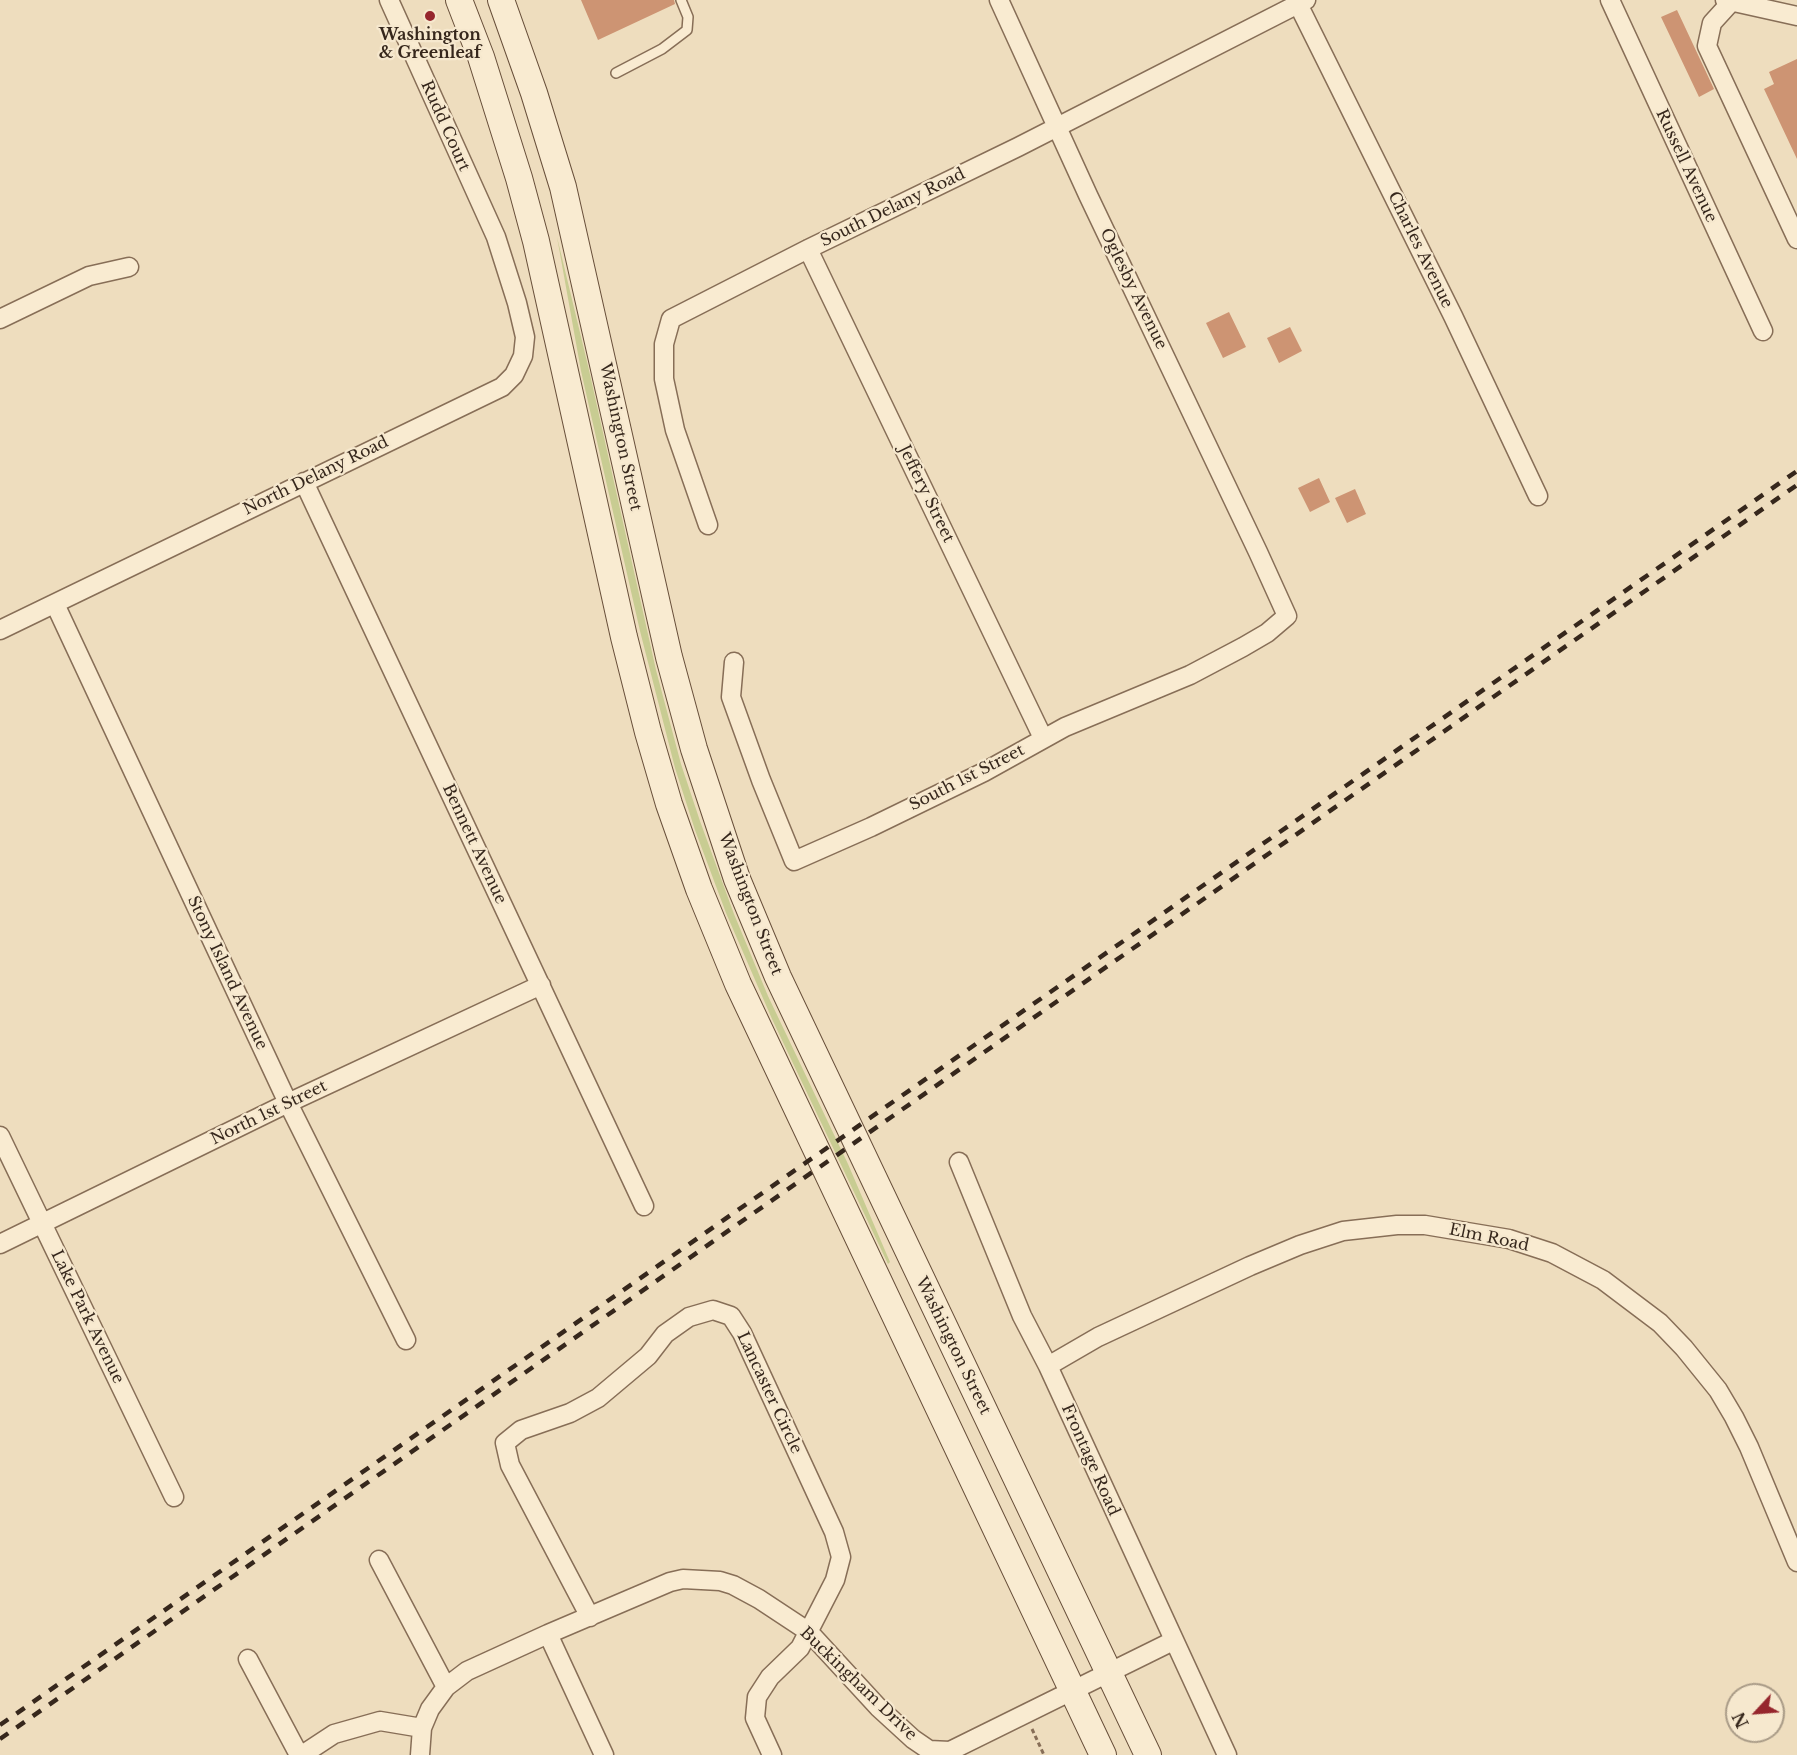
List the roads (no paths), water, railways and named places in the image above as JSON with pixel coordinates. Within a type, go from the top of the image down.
[{"type":"main road","points":[[459,0],[504,125],[522,189],[645,721],[669,804],[699,889],[742,994],[1103,1755]]},
{"type":"main road","name":"Washington Street","points":[[501,0],[528,74],[563,187],[669,657],[694,749],[737,879],[783,988],[1148,1755]]},
{"type":"street","name":"Rudd Court","points":[[389,0],[496,237],[500,252]]},
{"type":"street","name":"Oglesby Avenue","points":[[999,0],[1269,577]]},
{"type":"street","name":"Russell Avenue","points":[[1610,0],[1763,332]]},
{"type":"street","points":[[1797,16],[1730,1],[1712,23],[1707,46],[1797,239]]},
{"type":"street","name":"South Delany Road","points":[[708,525],[675,430],[664,379],[664,344],[671,319],[808,249],[1018,147],[1302,2]]},
{"type":"street","name":"Charles Avenue","points":[[1302,2],[1538,496]]},
{"type":"street","name":"Jeffery Street","points":[[808,249],[1043,738]]},
{"type":"street","name":"North Delany Road","points":[[0,630],[502,387],[514,375],[523,356],[525,337],[517,303],[500,252]]},
{"type":"street","points":[[0,319],[89,276],[129,267]]},
{"type":"street","name":"Bennett Avenue","points":[[304,482],[644,1206]]},
{"type":"street","name":"South 1st Street","points":[[734,662],[732,697],[761,780],[794,861],[871,827],[984,772],[1065,727],[1190,675],[1267,633],[1287,616],[1269,577]]},
{"type":"street","name":"Stony Island Avenue","points":[[55,603],[288,1103],[406,1340]]},
{"type":"street","name":"North 1st Street","points":[[0,1244],[288,1103],[541,985]]},
{"type":"street","name":"Lake Park Avenue","points":[[0,1136],[174,1497]]},
{"type":"street","name":"Frontage Road","points":[[959,1162],[1022,1316],[1048,1366],[1227,1755]]},
{"type":"street","name":"Elm Road","points":[[1048,1366],[1098,1337],[1250,1266],[1300,1245],[1343,1231],[1396,1225],[1425,1225],[1509,1239],[1552,1253],[1604,1280],[1660,1323],[1684,1348],[1718,1390],[1734,1417],[1797,1562]]},
{"type":"street","name":"Lancaster Circle","points":[[590,1617],[510,1465],[505,1443],[521,1430],[570,1413],[598,1398],[648,1356],[665,1334],[689,1317],[713,1310],[731,1316],[742,1333],[834,1532],[839,1548],[841,1557],[835,1580],[809,1632]]},
{"type":"street","points":[[379,1560],[446,1688]]},
{"type":"street","name":"Buckingham Drive","points":[[420,1755],[422,1728],[430,1709],[446,1688],[467,1671],[670,1582],[683,1579],[720,1581],[733,1585],[809,1632],[878,1707],[929,1753],[950,1751],[1173,1641]]},
{"type":"street","points":[[772,1755],[755,1718],[757,1697],[770,1677],[800,1648],[809,1632]]},
{"type":"street","points":[[548,1634],[604,1755]]},
{"type":"street","points":[[248,1659],[301,1755],[334,1734],[380,1721],[422,1728]]},
{"type":"lane","points":[[616,73],[662,50],[687,30],[688,17],[681,0]]},
{"type":"railway","points":[[0,1725],[1797,471]]},
{"type":"railway","points":[[0,1739],[1797,485]]},
{"type":"place","name":"Washington & Greenleaf","points":[[430,16]]}]
